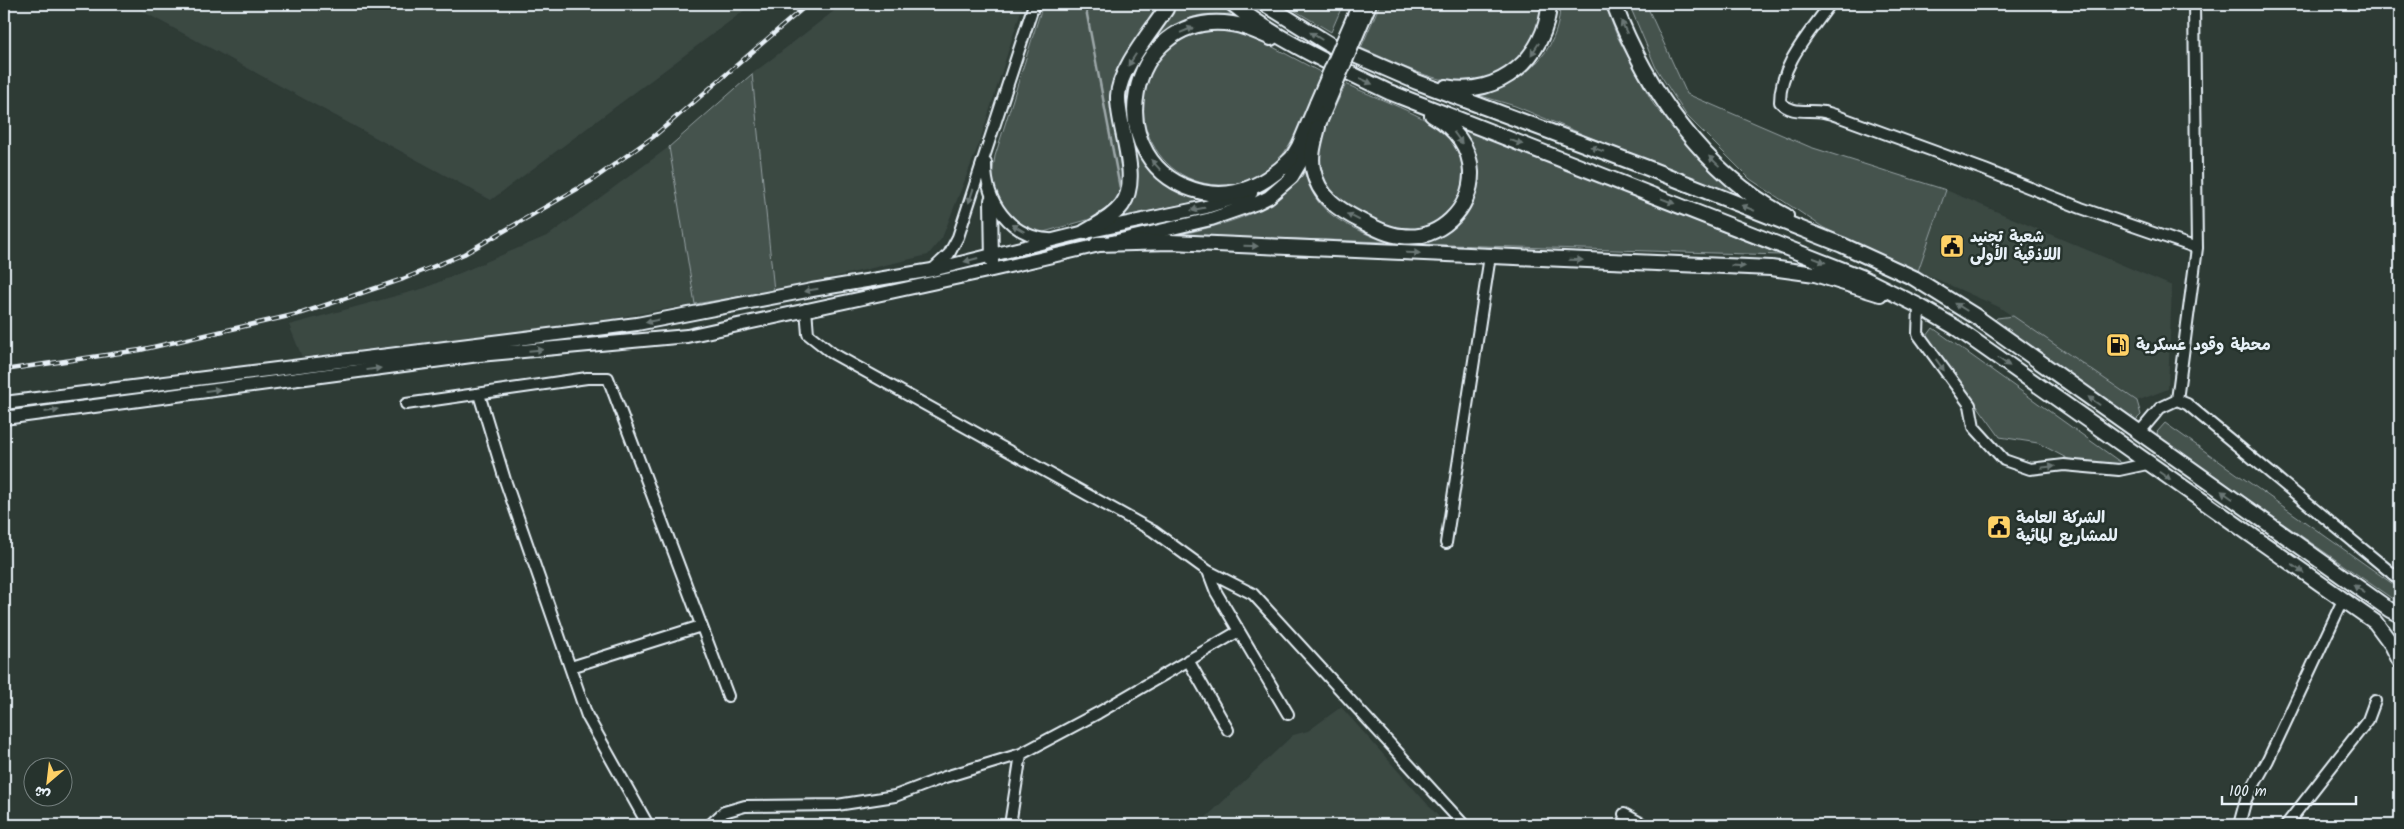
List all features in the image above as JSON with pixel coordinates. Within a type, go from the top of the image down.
[{"type":"highway","points":[[1086,232],[1108,218],[1122,204],[1128,193],[1130,176],[1118,95],[1125,71],[1166,9],[1167,4]]},
{"type":"highway","points":[[1233,4],[1246,14],[1324,60]]},
{"type":"highway","points":[[1265,4],[1328,44],[1418,82],[1645,167],[1842,245]]},
{"type":"highway","points":[[1418,82],[1465,89],[1492,84],[1505,78],[1517,70],[1534,53],[1546,26],[1549,4]]},
{"type":"highway","points":[[1614,4],[1641,63],[1682,126],[1704,151],[1750,192],[1778,212],[1928,286],[1975,316],[2390,610],[2400,615]]},
{"type":"highway","points":[[1291,159],[1264,181],[1232,193],[1206,193],[1180,184],[1159,168],[1141,141],[1134,109],[1138,83],[1149,59],[1179,33],[1204,24],[1230,24],[1244,27],[1324,60],[1389,92],[1448,126],[1456,133],[1466,150],[1471,170],[1467,195],[1455,216],[1440,228],[1422,236],[1392,235],[1337,208],[1324,195],[1315,177],[1312,158],[1318,127]]},
{"type":"highway","points":[[1389,92],[1861,277],[1919,306],[1955,327],[2374,622],[2392,645],[2400,661]]},
{"type":"highway","points":[[1097,244],[1171,242],[1771,268],[1815,274],[1919,306]]},
{"type":"main road","points":[[4,418],[479,355],[687,336],[992,270],[1097,244],[1211,219],[1263,200],[1292,177],[1308,150],[1318,127],[1322,104],[1359,4]]},
{"type":"main road","points":[[4,403],[637,324],[812,290],[932,270],[991,254],[1206,207],[1239,198],[1273,180],[1291,159],[1322,104],[1370,4]]},
{"type":"main road","points":[[991,200],[992,270]]},
{"type":"street","points":[[932,270],[949,254],[958,237],[1034,4]]},
{"type":"street","points":[[1830,4],[1792,58],[1784,76],[1780,102],[1786,108],[1794,111],[1825,112],[1840,117],[1985,170],[2089,211],[2198,248]]},
{"type":"street","points":[[2177,400],[2198,248],[2194,4]]},
{"type":"street","points":[[986,150],[985,179],[991,200],[1010,224],[1039,238],[1055,240]]},
{"type":"street","points":[[1446,543],[1490,256]]},
{"type":"street","points":[[1919,306],[1918,334],[1970,405],[1974,427],[2004,460],[2030,469],[2064,465],[2119,470],[2148,464]]},
{"type":"street","points":[[806,309],[808,334],[832,353],[1153,531],[1208,571],[1253,594],[1464,825]]},
{"type":"street","points":[[406,404],[587,378],[608,378],[728,696]]},
{"type":"street","points":[[479,394],[505,480],[587,716],[648,825]]},
{"type":"street","points":[[2139,432],[2150,417],[2160,408],[2177,400]]},
{"type":"street","points":[[2177,400],[2198,412],[2400,580]]},
{"type":"street","points":[[1208,571],[1216,592],[1288,714]]},
{"type":"street","points":[[2239,825],[2246,799],[2268,760],[2343,600]]},
{"type":"street","points":[[571,667],[701,626]]},
{"type":"street","points":[[710,825],[724,812],[745,806],[837,805],[895,796],[945,777],[1021,754],[1098,713],[1239,631]]},
{"type":"street","points":[[1188,660],[1228,730]]},
{"type":"street","points":[[2286,825],[2368,720],[2375,701]]},
{"type":"street","points":[[1010,825],[1021,754]]},
{"type":"street","points":[[1624,814],[1644,825]]},
{"type":"shaded area","points":[[129,4],[753,4],[491,200]]},
{"type":"shaded area","points":[[843,4],[1023,4],[979,144],[942,238],[928,255],[774,291],[752,74]]},
{"type":"shaded area","points":[[1043,4],[1160,4],[1123,62],[1110,94],[1122,176],[1118,200],[1098,217],[1040,233],[1015,222],[999,203],[991,182],[995,156]]},
{"type":"shaded area","points":[[1174,4],[1219,4],[1231,14],[1201,15],[1184,21],[1172,27],[1151,46],[1136,70],[1131,83],[1129,102],[1132,130],[1139,152],[1157,175],[1172,186],[1205,200],[1117,218],[1130,204],[1137,185],[1122,93],[1130,72]]},
{"type":"shaded area","points":[[1284,4],[1343,4],[1331,32]]},
{"type":"shaded area","points":[[1380,4],[1544,4],[1538,34],[1532,46],[1523,56],[1501,72],[1475,81],[1461,82],[1448,81],[1426,75],[1361,48]]},
{"type":"shaded area","points":[[1560,4],[1605,4],[1617,36],[1654,105],[1729,186],[1758,207],[1515,106],[1478,95],[1509,83],[1536,64],[1546,52],[1553,38],[1558,22]]},
{"type":"shaded area","points":[[1629,4],[1646,4],[1687,94],[1810,147],[1946,190],[1918,271],[1824,228],[1750,179],[1686,115],[1656,68]]},
{"type":"shaded area","points":[[1230,30],[1254,37],[1322,73],[1296,133],[1283,155],[1275,164],[1250,180],[1220,185],[1193,180],[1171,167],[1155,148],[1146,126],[1143,102],[1147,78],[1160,57],[1182,40],[1193,35]]},
{"type":"shaded area","points":[[752,74],[774,291],[695,304],[669,147]]},
{"type":"shaded area","points":[[1346,84],[1428,121],[1447,135],[1455,145],[1460,156],[1462,181],[1460,191],[1443,217],[1425,227],[1415,229],[1392,226],[1345,202],[1326,185],[1320,166],[1320,146]]},
{"type":"shaded area","points":[[1459,126],[1781,255],[1417,244],[1438,235],[1459,220],[1467,201],[1474,179],[1476,162],[1472,145]]},
{"type":"shaded area","points":[[669,147],[695,304],[580,324],[302,357],[289,325],[425,288],[549,235]]},
{"type":"shaded area","points":[[1306,171],[1313,193],[1326,210],[1345,223],[1386,242],[1178,235],[1231,221],[1265,207],[1294,185]]},
{"type":"shaded area","points":[[1946,190],[2172,286],[2168,389],[2137,401],[1999,307],[1918,271]]},
{"type":"shaded area","points":[[2013,316],[2137,401],[2141,415],[2136,420],[1994,321],[1997,318]]},
{"type":"shaded area","points":[[1933,328],[2123,464],[2116,468],[2070,460],[2038,443],[2000,437],[1927,336]]},
{"type":"shaded area","points":[[2165,423],[2400,589],[2400,604],[2159,438],[2157,432]]},
{"type":"shaded area","points":[[1341,707],[1446,825],[1198,825],[1293,735],[1308,731]]},
{"type":"waterway","points":[[1085,4],[1120,188]]},
{"type":"railway","points":[[4,370],[140,350],[302,313],[403,279],[464,254],[591,181],[653,137],[808,4]]},
{"type":"place","name":"شعبة تجنيد اللاذقية الأولى","points":[[1952,246]]},
{"type":"place","name":"محطة وقود عسكرية","points":[[2118,345]]},
{"type":"place","name":"الشركة العامة للمشاريع المائية","points":[[1999,527]]}]
